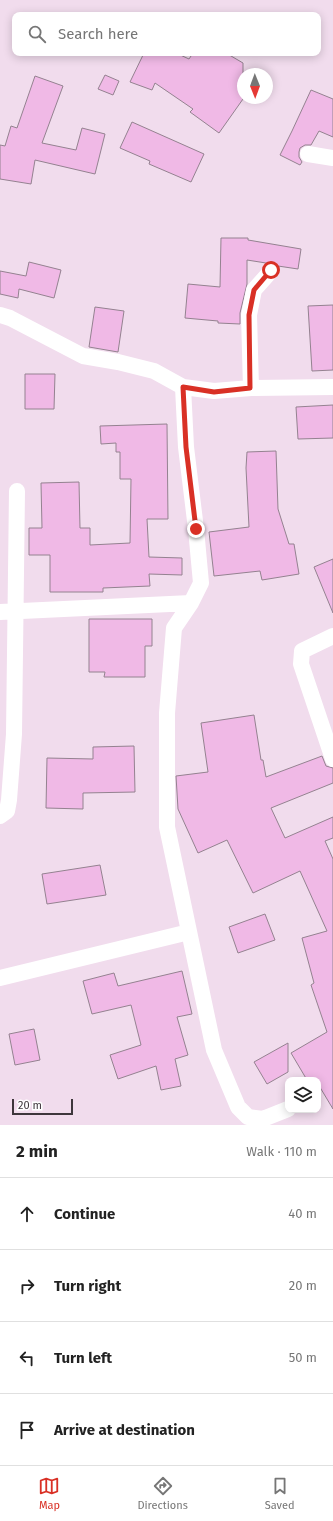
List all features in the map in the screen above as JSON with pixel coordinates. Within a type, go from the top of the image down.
[{"type":"street","points":[[308,154],[333,158]]},
{"type":"street","points":[[250,388],[249,315],[254,290],[271,270]]},
{"type":"street","points":[[0,315],[10,318],[83,356],[118,362],[154,372],[183,387],[214,392],[250,388],[333,387]]},
{"type":"street","points":[[183,387],[186,447],[201,583],[191,603],[174,628],[167,713],[167,827],[214,1050],[238,1107],[248,1117],[263,1119],[285,1110]]},
{"type":"street","points":[[0,816],[7,811],[9,800],[7,734],[8,612],[17,491]]},
{"type":"street","points":[[8,612],[191,603]]},
{"type":"street","points":[[332,753],[301,664],[302,651],[333,636]]},
{"type":"street","points":[[0,978],[189,932]]},
{"type":"building","points":[[143,56],[182,56],[189,59],[191,56],[231,56],[243,63],[243,68],[237,68],[237,104],[239,104],[219,133],[190,112],[193,109],[155,83],[152,90],[130,82]]},
{"type":"building","points":[[105,75],[119,81],[113,95],[98,89]]},
{"type":"building","points":[[35,76],[63,86],[42,143],[76,150],[82,128],[105,134],[95,174],[35,160],[31,184],[0,179],[0,145],[5,146],[11,126],[17,128]]},
{"type":"building","points":[[311,90],[333,99],[333,137],[319,131],[311,145],[305,145],[300,148],[299,157],[302,162],[300,165],[280,155]]},
{"type":"building","points":[[132,122],[204,154],[191,182],[149,164],[150,161],[120,148]]},
{"type":"building","points":[[221,238],[248,238],[248,240],[301,249],[298,269],[278,266],[273,262],[266,263],[247,260],[247,284],[240,313],[240,324],[218,323],[218,321],[185,318],[188,284],[220,287]]},
{"type":"building","points":[[29,262],[61,270],[54,298],[19,289],[18,298],[0,294],[0,271],[26,276]]},
{"type":"building","points":[[333,305],[333,370],[312,371],[308,306]]},
{"type":"building","points":[[95,307],[124,311],[118,352],[89,347]]},
{"type":"building","points":[[25,374],[55,374],[54,409],[25,409]]},
{"type":"building","points":[[333,405],[333,438],[298,439],[296,407]]},
{"type":"building","points":[[167,424],[168,519],[147,519],[149,557],[182,558],[182,575],[149,574],[150,586],[103,588],[103,592],[50,592],[50,555],[29,555],[29,528],[42,528],[41,483],[79,482],[80,528],[90,528],[90,545],[130,543],[131,479],[120,479],[120,452],[116,452],[116,443],[101,444],[100,426]]},
{"type":"building","points":[[276,451],[278,509],[289,544],[294,544],[299,574],[262,580],[260,571],[214,576],[209,532],[249,527],[246,468],[247,452]]},
{"type":"building","points":[[333,559],[333,613],[314,567]]},
{"type":"building","points":[[89,619],[152,619],[152,646],[145,646],[145,677],[104,677],[105,672],[89,672]]},
{"type":"building","points":[[254,715],[261,760],[263,760],[266,777],[322,756],[326,766],[333,768],[333,783],[271,808],[285,838],[333,817],[333,838],[325,841],[333,859],[333,1109],[321,1089],[321,1077],[305,1077],[291,1053],[327,1032],[311,985],[314,983],[302,938],[327,931],[300,871],[253,893],[227,840],[198,853],[178,809],[176,776],[208,772],[201,723]]},
{"type":"building","points":[[134,746],[135,792],[83,793],[83,809],[46,808],[47,758],[93,759],[93,747]]},
{"type":"building","points":[[100,865],[106,895],[47,904],[42,874]]},
{"type":"building","points":[[265,914],[275,940],[238,953],[229,927]]},
{"type":"building","points":[[182,971],[192,1014],[177,1017],[188,1055],[175,1059],[181,1086],[161,1090],[156,1066],[118,1079],[110,1055],[141,1045],[131,1005],[92,1014],[83,981],[114,973],[118,986]]},
{"type":"building","points":[[34,1029],[40,1060],[15,1065],[9,1034]]},
{"type":"building","points":[[288,1043],[288,1072],[267,1084],[254,1062]]},
{"type":"route","points":[[196,529],[186,447],[183,387],[214,392],[250,388],[249,315],[254,290],[271,270]]}]
